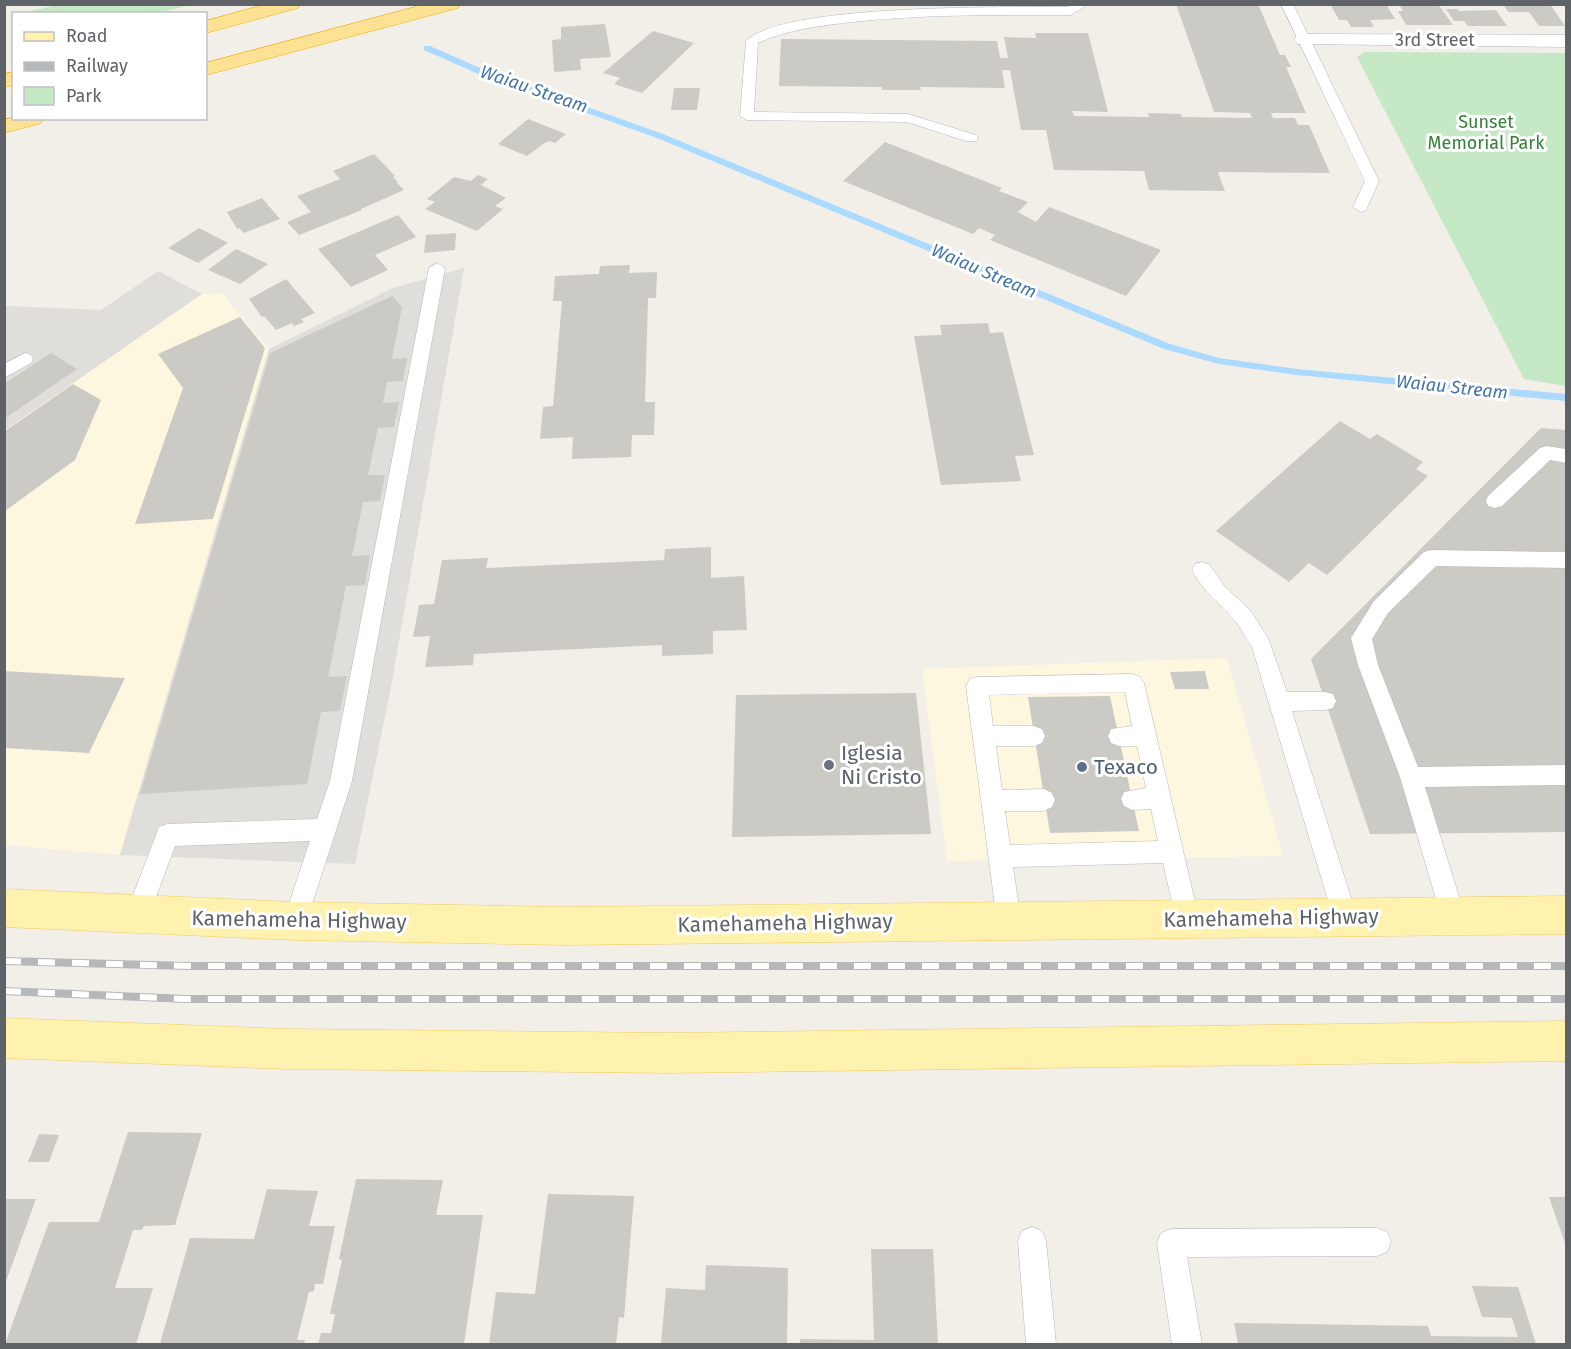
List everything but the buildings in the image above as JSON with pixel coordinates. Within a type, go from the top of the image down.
[{"type":"highway","points":[[207,27],[291,4]]},
{"type":"highway","points":[[207,69],[451,4]]},
{"type":"highway","points":[[4,127],[27,120]]},
{"type":"main road","name":"Kamehameha Highway","points":[[4,908],[137,916],[565,926],[1566,915]]},
{"type":"main road","points":[[4,1038],[298,1050],[623,1053],[1566,1041]]},
{"type":"street","name":"3rd Street","points":[[1304,40],[1566,41]]},
{"type":"lane","points":[[971,138],[908,118],[747,116],[752,41],[768,32],[862,17],[968,10],[1071,11],[1083,4]]},
{"type":"lane","points":[[1287,4],[1372,181],[1361,207]]},
{"type":"lane","points":[[295,921],[323,830],[341,781],[437,268]]},
{"type":"lane","points":[[4,372],[25,359]]},
{"type":"lane","points":[[1495,501],[1546,453],[1566,456]]},
{"type":"lane","points":[[1453,916],[1411,777],[1368,665],[1361,638],[1381,607],[1431,558],[1566,560]]},
{"type":"lane","points":[[1202,570],[1218,593],[1243,616],[1261,644],[1345,917]]},
{"type":"lane","points":[[1009,921],[977,686],[1133,683],[1187,919]]},
{"type":"lane","points":[[1279,702],[1325,701]]},
{"type":"lane","points":[[984,736],[1034,736]]},
{"type":"lane","points":[[1119,736],[1145,736]]},
{"type":"lane","points":[[1411,777],[1566,775]]},
{"type":"lane","points":[[1132,799],[1160,798]]},
{"type":"lane","points":[[993,801],[1044,800]]},
{"type":"lane","points":[[137,916],[167,835],[323,830]]},
{"type":"lane","points":[[1000,856],[1172,852]]},
{"type":"lane","points":[[1032,1241],[1041,1344]]},
{"type":"lane","points":[[1187,1344],[1171,1243],[1377,1242]]},
{"type":"shaded area","points":[[464,268],[391,687],[355,864],[120,855],[269,349],[393,288]]},
{"type":"shaded area","points":[[158,271],[202,294],[5,430],[5,306],[101,310]]},
{"type":"shaded area","points":[[222,293],[269,349],[120,855],[5,845],[4,430],[202,294]]},
{"type":"shaded area","points":[[1227,658],[1283,856],[947,861],[922,669]]},
{"type":"green space","points":[[57,4],[191,5],[162,12],[27,12]]},
{"type":"green space","name":"Sunset Memorial Park","points":[[1365,52],[1566,53],[1566,386],[1524,379],[1357,57]]},
{"type":"waterway","name":"Waiau Stream","points":[[427,48],[513,84],[660,136],[1167,347],[1219,361],[1297,372],[1566,398]]},
{"type":"railway","points":[[4,961],[188,966],[1566,966]]},
{"type":"railway","points":[[4,991],[186,999],[1566,999]]},
{"type":"place","name":"Iglesia Ni Cristo","points":[[829,765]]},
{"type":"place","name":"Texaco","points":[[1082,767]]}]
